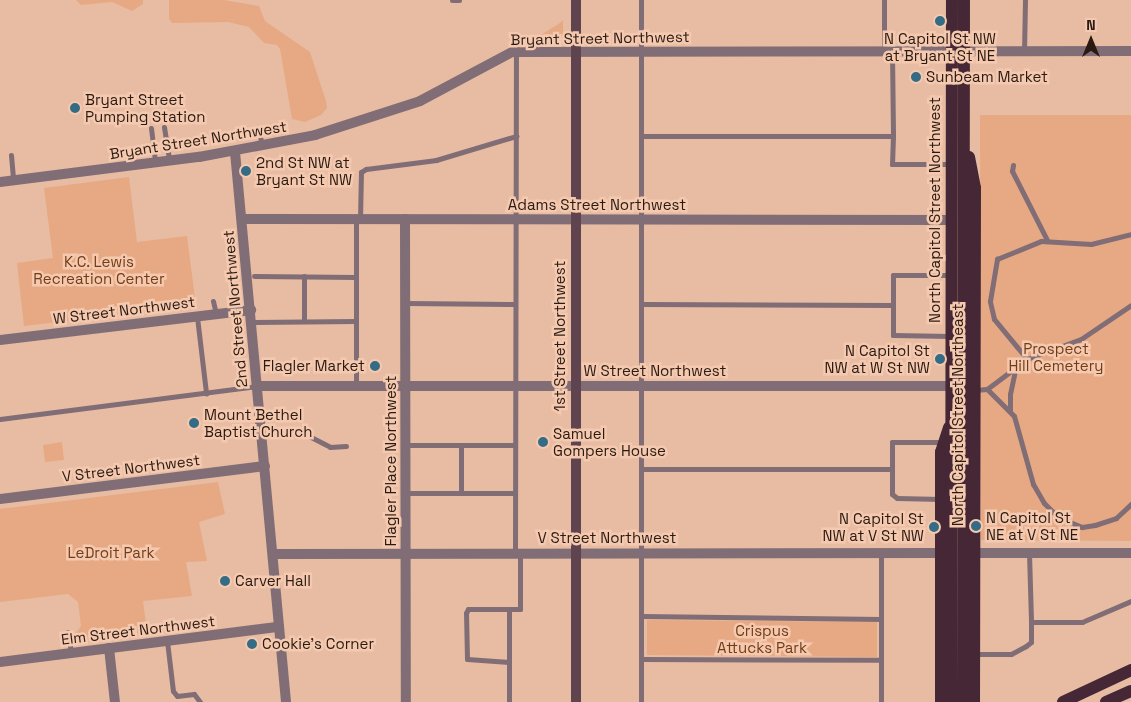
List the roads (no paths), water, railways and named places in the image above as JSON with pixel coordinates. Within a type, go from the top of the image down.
[{"type":"main road","name":"North Capitol Street Northwest","points":[[941,702],[942,442],[951,420],[969,387],[951,336],[951,164],[958,52],[952,0]]},
{"type":"main road","name":"North Capitol Street Northeast","points":[[964,0],[958,52],[964,130],[973,553],[974,702]]},
{"type":"main road","name":"North Capitol Street Northeast","points":[[964,702],[969,387]]},
{"type":"main road","name":"North Capitol Street Northwest","points":[[951,420],[952,702]]},
{"type":"main road","points":[[1063,702],[1131,670]]},
{"type":"main road","points":[[1106,702],[1131,691]]},
{"type":"street","name":"1st Street Northwest","points":[[576,0],[576,702]]},
{"type":"street","name":"Bryant Street Northwest","points":[[0,182],[235,152],[341,129],[394,111],[446,89],[504,54],[516,52],[1131,52]]},
{"type":"street","name":"2nd Street Northwest","points":[[235,152],[286,702]]},
{"type":"street","name":"Adams Street Northwest","points":[[242,219],[952,220]]},
{"type":"street","name":"Flagler Place Northwest","points":[[405,219],[406,702]]},
{"type":"street","name":"W Street Northwest","points":[[0,340],[251,310]]},
{"type":"street","name":"W Street Northwest","points":[[258,386],[969,387]]},
{"type":"street","name":"V Street Northwest","points":[[0,499],[265,466]]},
{"type":"street","name":"V Street Northwest","points":[[273,554],[941,553]]},
{"type":"street","points":[[973,553],[1131,553]]},
{"type":"street","name":"Elm Street Northwest","points":[[0,662],[279,628]]},
{"type":"street","points":[[109,648],[116,702]]},
{"type":"lane","points":[[452,0],[460,0]]},
{"type":"lane","points":[[641,0],[641,702]]},
{"type":"lane","points":[[884,0],[893,136],[892,164],[951,164]]},
{"type":"lane","points":[[1024,52],[1025,0]]},
{"type":"lane","points":[[509,662],[467,659],[466,612],[468,609],[520,609],[514,492],[516,52]]},
{"type":"lane","points":[[164,127],[170,161]]},
{"type":"lane","points":[[151,128],[155,163]]},
{"type":"lane","points":[[258,131],[262,147]]},
{"type":"lane","points":[[356,386],[356,277],[361,172],[366,169],[436,160],[516,136]]},
{"type":"lane","points":[[640,136],[893,136]]},
{"type":"lane","points":[[11,156],[13,181]]},
{"type":"lane","points":[[1013,165],[1012,171],[1047,240]]},
{"type":"lane","points":[[1027,359],[994,320],[990,301],[992,272],[1001,255],[1047,240],[1091,244],[1131,234]]},
{"type":"lane","points":[[951,275],[893,275],[893,335],[951,336]]},
{"type":"lane","points":[[254,276],[356,277]]},
{"type":"lane","points":[[304,276],[304,321]]},
{"type":"lane","points":[[213,301],[216,314]]},
{"type":"lane","points":[[405,303],[515,304]]},
{"type":"lane","points":[[640,304],[893,305]]},
{"type":"lane","points":[[969,387],[1016,370],[1027,359],[1081,339],[1131,305]]},
{"type":"lane","points":[[197,316],[206,393]]},
{"type":"lane","points":[[252,322],[356,321]]},
{"type":"lane","points":[[1016,370],[1010,394],[1010,410],[1033,484],[1044,503],[1058,517],[1076,525],[1095,525],[1116,518],[1131,504]]},
{"type":"lane","points":[[0,419],[258,386]]},
{"type":"lane","points":[[969,387],[1010,410]]},
{"type":"lane","points":[[262,436],[305,434],[330,448],[346,446]]},
{"type":"lane","points":[[941,499],[897,498],[892,494],[892,442],[942,442]]},
{"type":"lane","points":[[406,445],[514,445]]},
{"type":"lane","points":[[461,445],[461,493]]},
{"type":"lane","points":[[641,469],[892,469]]},
{"type":"lane","points":[[406,493],[514,492]]},
{"type":"lane","points":[[881,553],[881,702]]},
{"type":"lane","points":[[974,654],[1011,654],[1031,642],[1029,553]]},
{"type":"lane","points":[[1031,622],[1082,622],[1131,601]]},
{"type":"lane","points":[[509,609],[509,702]]},
{"type":"lane","points":[[641,616],[881,618]]},
{"type":"lane","points":[[68,632],[71,653]]},
{"type":"lane","points":[[167,641],[173,691],[177,696],[194,694],[200,702]]},
{"type":"lane","points":[[641,660],[881,660]]},
{"type":"place","name":"N Capitol St NW at Bryant St NE","points":[[940,21]]},
{"type":"place","name":"Sunbeam Market","points":[[916,77]]},
{"type":"place","name":"Bryant Street Pumping Station","points":[[75,108]]},
{"type":"place","name":"2nd St NW at Bryant St NW","points":[[246,171]]},
{"type":"place","name":"N Capitol St NW at W St NW","points":[[940,359]]},
{"type":"place","name":"Flagler Market","points":[[375,366]]},
{"type":"place","name":"Mount Bethel Baptist Church","points":[[194,423]]},
{"type":"place","name":"Samuel Gompers House","points":[[543,442]]},
{"type":"place","name":"N Capitol St NE at V St NE","points":[[976,526]]},
{"type":"place","name":"N Capitol St NW at V St NW","points":[[934,527]]},
{"type":"place","name":"Carver Hall","points":[[225,581]]},
{"type":"place","name":"Cookie's Corner","points":[[252,644]]},
{"type":"park label","name":"K.C. Lewis Recreation Center","points":[[99,270]]},
{"type":"park label","name":"Prospect Hill Cemetery","points":[[1056,356]]},
{"type":"park label","name":"LeDroit Park","points":[[111,553]]},
{"type":"park label","name":"Crispus Attucks Park","points":[[762,638]]}]
